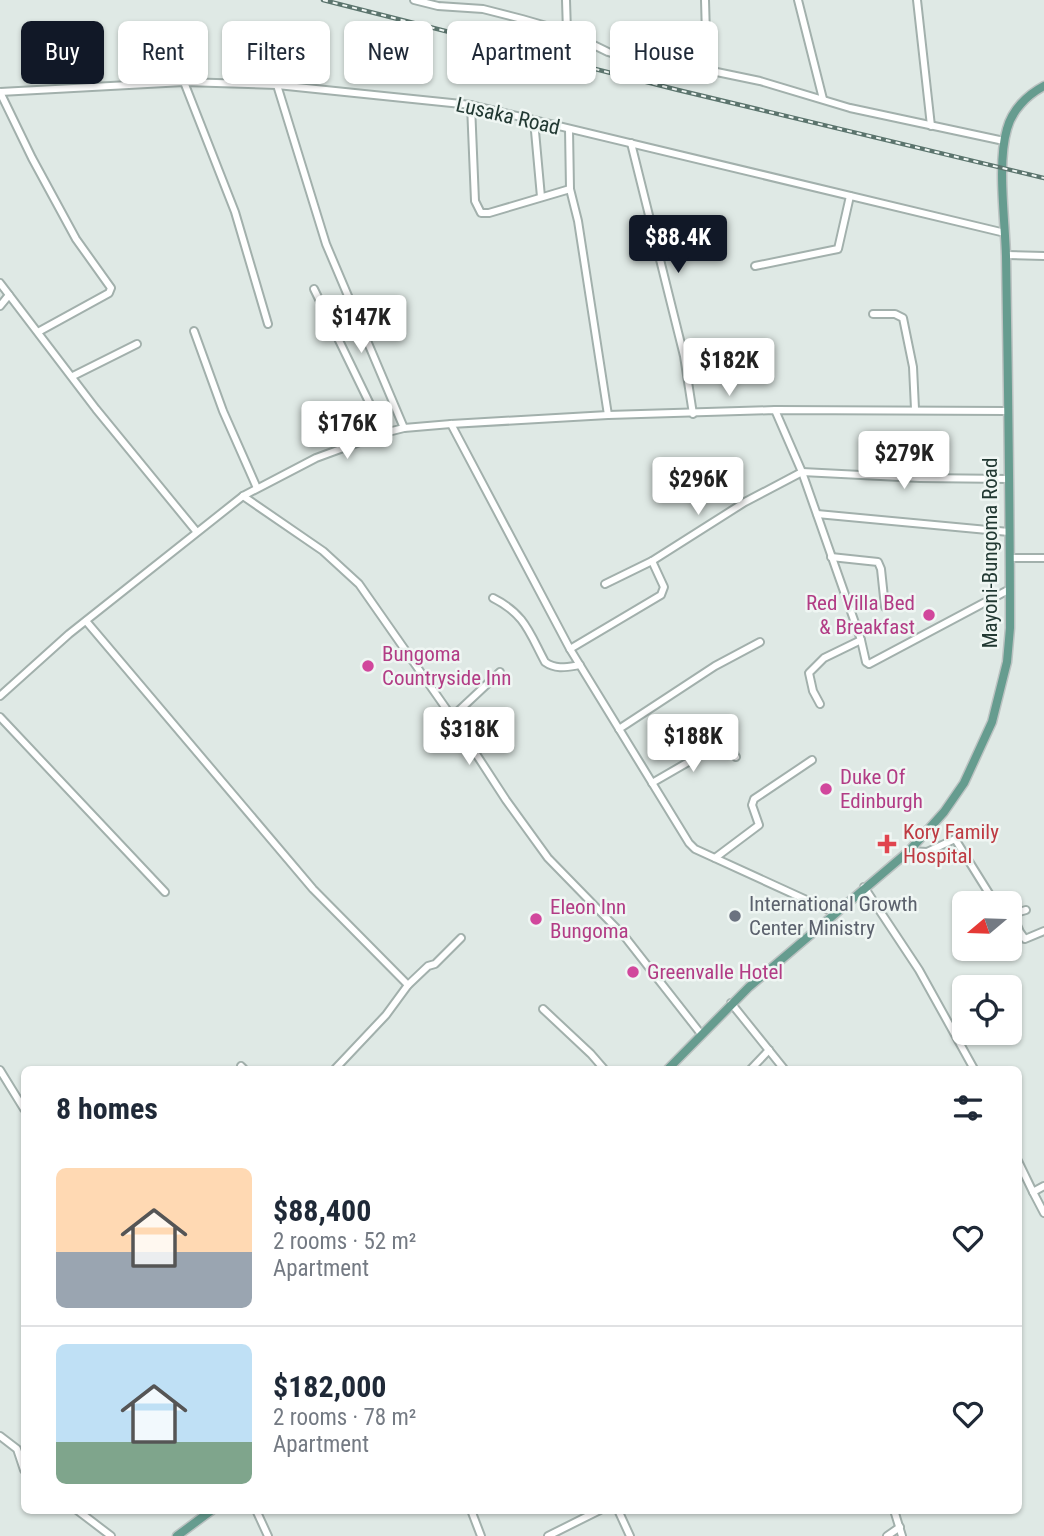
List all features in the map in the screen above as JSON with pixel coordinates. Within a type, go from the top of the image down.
[{"type":"main road","name":"Mayoni-Bungoma Road","points":[[671,1066],[731,1003],[909,851],[964,783],[992,722],[1007,662],[1010,628],[1004,141],[1012,116],[1021,103],[1044,86]]},
{"type":"main road","points":[[177,1536],[207,1514]]},
{"type":"street","points":[[414,0],[483,9],[527,21]]},
{"type":"street","points":[[483,9],[484,0]]},
{"type":"street","points":[[566,0],[567,21]]},
{"type":"street","points":[[705,0],[706,21]]},
{"type":"street","points":[[798,0],[823,99]]},
{"type":"street","points":[[917,0],[931,126]]},
{"type":"street","points":[[718,71],[931,126],[1004,141]]},
{"type":"street","name":"Lusaka Road","points":[[208,83],[278,85],[471,105],[1005,233]]},
{"type":"street","name":"Lusaka Road","points":[[0,92],[147,84]]},
{"type":"street","points":[[185,84],[235,212],[268,324]]},
{"type":"street","points":[[278,85],[326,244],[404,428]]},
{"type":"street","points":[[0,92],[76,239],[111,288],[109,293],[38,332]]},
{"type":"street","points":[[471,105],[475,201],[481,213],[570,189]]},
{"type":"street","points":[[534,120],[541,197]]},
{"type":"street","points":[[569,130],[570,189],[578,221],[608,415]]},
{"type":"street","points":[[632,143],[684,356],[693,414]]},
{"type":"street","points":[[755,267],[838,249],[850,196]]},
{"type":"street","points":[[1006,254],[1044,256]]},
{"type":"street","points":[[0,283],[196,531]]},
{"type":"street","points":[[314,289],[384,433]]},
{"type":"street","points":[[0,306],[9,295]]},
{"type":"street","points":[[873,314],[895,314],[903,318],[913,367],[915,409]]},
{"type":"street","points":[[194,331],[223,411],[257,488]]},
{"type":"street","points":[[73,376],[137,344]]},
{"type":"street","points":[[775,410],[802,472],[861,640],[866,662],[872,664],[1010,589]]},
{"type":"street","points":[[0,696],[86,621],[243,495],[316,458],[384,433],[404,428],[451,424],[608,415],[775,410],[1007,411]]},
{"type":"street","points":[[451,424],[570,649],[689,843],[695,849],[835,913]]},
{"type":"street","points":[[605,584],[652,561],[745,502],[802,472],[1009,479]]},
{"type":"street","points":[[243,495],[323,551],[359,583],[548,858],[625,937],[701,1034]]},
{"type":"street","points":[[817,514],[1009,533]]},
{"type":"street","points":[[831,557],[877,562],[881,569],[885,607]]},
{"type":"street","points":[[1010,558],[1044,558]]},
{"type":"street","points":[[570,649],[661,595],[664,587],[652,561]]},
{"type":"street","points":[[493,598],[509,606],[526,623],[541,654],[550,665],[562,668],[580,665]]},
{"type":"street","points":[[86,621],[313,889],[408,985]]},
{"type":"street","points":[[820,704],[813,691],[809,673],[824,659],[861,640]]},
{"type":"street","points":[[619,729],[715,666],[760,642]]},
{"type":"street","points":[[452,717],[500,672]]},
{"type":"street","points":[[0,717],[166,892]]},
{"type":"street","points":[[652,783],[723,742],[727,743],[736,757]]},
{"type":"street","points":[[715,858],[759,825],[752,801],[812,760]]},
{"type":"street","points":[[909,851],[927,852],[954,839],[987,891]]},
{"type":"street","points":[[864,887],[919,970],[972,1066]]},
{"type":"street","points":[[1022,911],[1026,910]]},
{"type":"street","points":[[1022,934],[1026,939],[1044,931]]},
{"type":"street","points":[[338,1066],[386,1015],[408,985],[428,966],[435,964],[461,938]]},
{"type":"street","points":[[731,1003],[782,1066]]},
{"type":"street","points":[[543,1009],[601,1066]]},
{"type":"street","points":[[754,1066],[769,1050]]},
{"type":"street","points":[[0,1070],[21,1105]]},
{"type":"street","points":[[1022,1169],[1044,1213]]},
{"type":"street","points":[[1033,1192],[1044,1186]]},
{"type":"street","points":[[0,1436],[17,1449],[21,1461]]},
{"type":"street","points":[[82,1514],[111,1536]]},
{"type":"street","points":[[258,1514],[268,1536]]},
{"type":"street","points":[[473,1514],[481,1536]]},
{"type":"street","points":[[548,1536],[592,1514]]},
{"type":"street","points":[[620,1514],[630,1536]]},
{"type":"street","points":[[895,1514],[902,1536]]},
{"type":"street","points":[[887,1536],[900,1527]]},
{"type":"railway","points":[[323,0],[678,90],[1044,178]]},
{"type":"place","name":"Red Villa Bed & Breakfast","points":[[929,615]]},
{"type":"place","name":"Bungoma Countryside Inn","points":[[368,666]]},
{"type":"place","name":"Duke Of Edinburgh","points":[[826,789]]},
{"type":"place","name":"Kory Family Hospital","points":[[887,844]]},
{"type":"place","name":"International Growth Center Ministry","points":[[735,916]]},
{"type":"place","name":"Eleon Inn Bungoma","points":[[536,919]]},
{"type":"place","name":"Greenvalle Hotel","points":[[633,972]]}]
